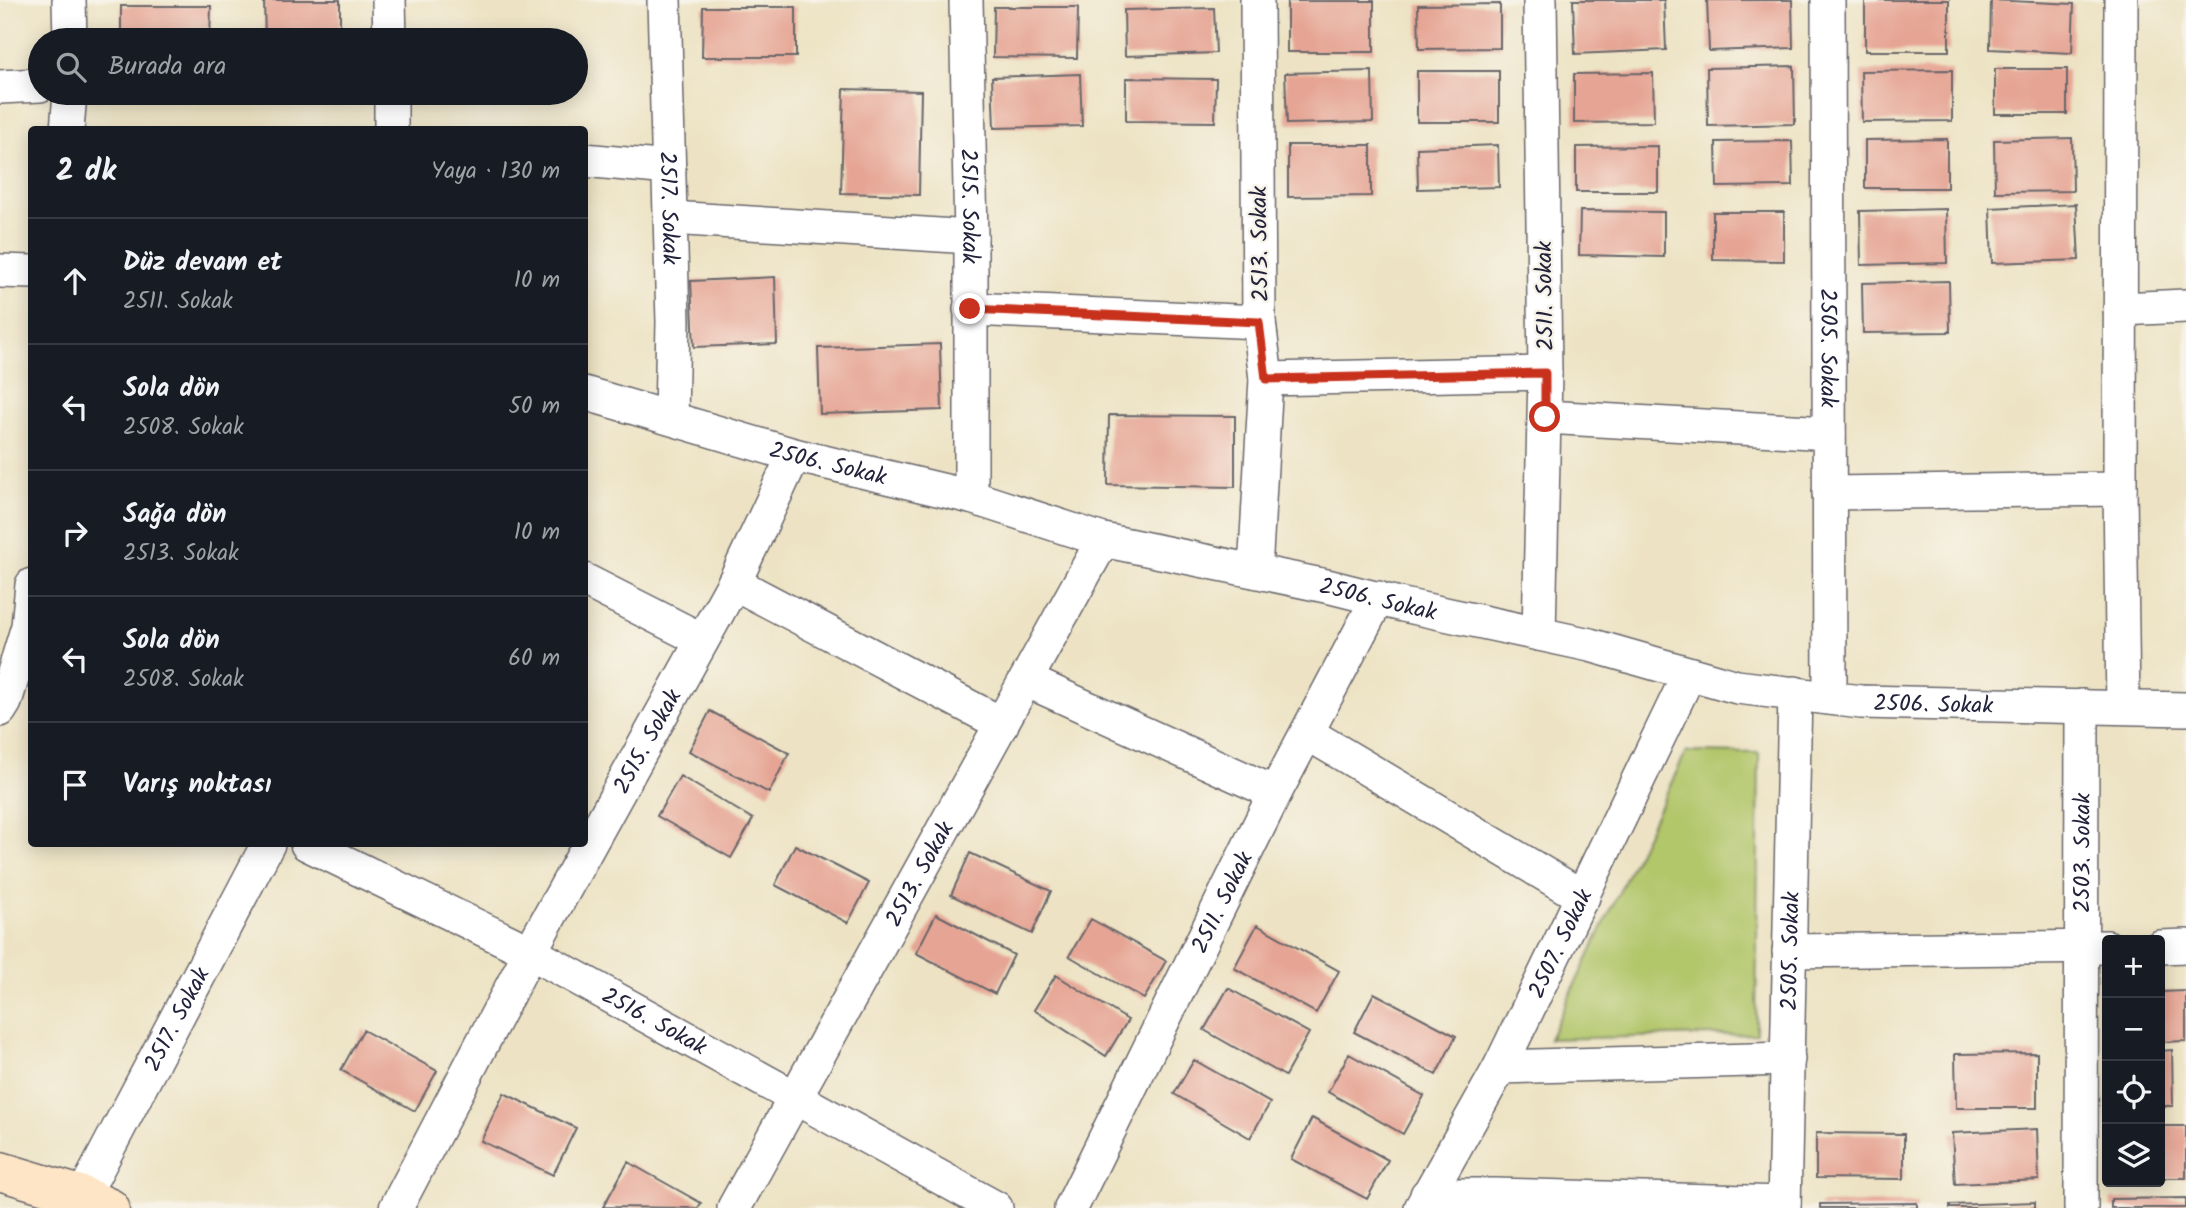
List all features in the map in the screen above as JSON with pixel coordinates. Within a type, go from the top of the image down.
[{"type":"street","points":[[69,0],[70,28]]},
{"type":"street","points":[[389,0],[390,28]]},
{"type":"street","name":"2517. Sokak","points":[[664,0],[673,322],[671,417]]},
{"type":"street","name":"2515. Sokak","points":[[966,0],[971,237],[971,497]]},
{"type":"street","name":"2513. Sokak","points":[[1255,571],[1266,379],[1259,322],[1256,0]]},
{"type":"street","name":"2511. Sokak","points":[[1539,634],[1545,417],[1540,0]]},
{"type":"street","name":"2505. Sokak","points":[[1828,0],[1830,698]]},
{"type":"street","points":[[2121,0],[2120,489],[2123,706]]},
{"type":"street","points":[[0,87],[28,86]]},
{"type":"street","points":[[66,126],[69,105]]},
{"type":"street","points":[[391,105],[391,126]]},
{"type":"street","points":[[588,160],[669,168]]},
{"type":"street","points":[[671,218],[971,237]]},
{"type":"street","points":[[0,271],[28,272]]},
{"type":"street","points":[[2120,309],[2186,306]]},
{"type":"street","points":[[970,309],[1259,322]]},
{"type":"street","points":[[1266,379],[1545,373]]},
{"type":"street","name":"2506. Sokak","points":[[588,394],[794,455],[971,497],[1103,540],[1590,645],[1737,687],[1861,702],[2186,709]]},
{"type":"street","points":[[1545,417],[1829,433]]},
{"type":"street","name":"2515. Sokak","points":[[588,847],[734,583],[794,455]]},
{"type":"street","points":[[1829,493],[2120,489]]},
{"type":"street","name":"2513. Sokak","points":[[734,1208],[1103,540]]},
{"type":"street","points":[[588,582],[702,640]]},
{"type":"street","points":[[734,583],[1002,724]]},
{"type":"street","name":"2511. Sokak","points":[[1071,1208],[1275,793],[1378,598]]},
{"type":"street","points":[[9,705],[28,632]]},
{"type":"street","name":"2507. Sokak","points":[[1424,1202],[1500,1067],[1689,674]]},
{"type":"street","points":[[1026,680],[1275,793]]},
{"type":"street","name":"2505. Sokak","points":[[1784,1206],[1795,693]]},
{"type":"street","name":"2503. Sokak","points":[[2081,1208],[2094,947],[2082,706]]},
{"type":"street","points":[[1307,733],[1583,897]]},
{"type":"street","name":"2517. Sokak","points":[[97,1202],[267,847]]},
{"type":"street","name":"2516. Sokak","points":[[313,847],[530,952],[996,1208]]},
{"type":"street","name":"2515. Sokak","points":[[396,1208],[588,847]]},
{"type":"street","points":[[2165,947],[2186,946]]},
{"type":"street","points":[[1789,951],[2094,947]]},
{"type":"street","points":[[1500,1067],[1788,1059]]},
{"type":"street","points":[[0,1171],[97,1202]]},
{"type":"street","points":[[1424,1202],[1784,1206]]},
{"type":"green space","points":[[1686,752],[1759,753],[1756,1034],[1549,1039]]},
{"type":"building","points":[[264,0],[340,0],[340,28],[265,28]]},
{"type":"building","points":[[1573,0],[1664,0],[1666,50],[1575,54]]},
{"type":"building","points":[[1707,0],[1792,0],[1793,48],[1709,51]]},
{"type":"building","points":[[1865,0],[1949,0],[1949,51],[1865,51]]},
{"type":"building","points":[[1991,0],[2074,4],[2072,53],[1990,49]]},
{"type":"building","points":[[1287,1],[1374,1],[1374,52],[1287,52]]},
{"type":"building","points":[[1500,4],[1500,48],[1419,49],[1418,5]]},
{"type":"building","points":[[121,6],[211,6],[210,28],[121,28]]},
{"type":"building","points":[[703,7],[796,7],[796,57],[702,57]]},
{"type":"building","points":[[994,7],[1078,7],[1077,58],[993,57]]},
{"type":"building","points":[[1214,8],[1216,53],[1125,56],[1124,10]]},
{"type":"building","points":[[1794,66],[1795,124],[1708,126],[1707,68]]},
{"type":"building","points":[[1995,69],[2067,69],[2067,114],[1995,114]]},
{"type":"building","points":[[1952,70],[1952,121],[1862,122],[1861,71]]},
{"type":"building","points":[[1372,71],[1373,122],[1287,124],[1285,73]]},
{"type":"building","points":[[1417,71],[1499,71],[1499,122],[1417,122]]},
{"type":"building","points":[[1653,73],[1654,122],[1574,123],[1574,74]]},
{"type":"building","points":[[1080,74],[1082,126],[994,128],[992,77]]},
{"type":"building","points":[[1126,78],[1216,79],[1215,122],[1126,121]]},
{"type":"building","points":[[844,89],[921,91],[919,195],[841,193]]},
{"type":"building","points":[[2072,138],[2073,191],[1995,192],[1994,140]]},
{"type":"building","points":[[1947,139],[1947,188],[1865,188],[1865,140]]},
{"type":"building","points":[[1792,141],[1793,186],[1717,187],[1716,142]]},
{"type":"building","points":[[1288,145],[1371,145],[1371,196],[1288,197]]},
{"type":"building","points":[[1498,145],[1499,187],[1418,189],[1417,148]]},
{"type":"building","points":[[1658,146],[1658,192],[1576,192],[1576,147]]},
{"type":"building","points":[[2076,204],[2079,260],[1992,263],[1990,208]]},
{"type":"building","points":[[1946,209],[1947,263],[1861,265],[1860,211]]},
{"type":"building","points":[[1580,211],[1664,212],[1664,257],[1579,255]]},
{"type":"building","points":[[1713,212],[1784,212],[1784,261],[1713,260]]},
{"type":"building","points":[[775,277],[777,344],[694,347],[691,281]]},
{"type":"building","points":[[1949,281],[1950,332],[1863,333],[1862,283]]},
{"type":"building","points":[[940,344],[942,410],[820,414],[818,348]]},
{"type":"building","points":[[1109,415],[1235,416],[1235,487],[1108,485]]},
{"type":"building","points":[[710,711],[789,753],[769,793],[689,751]]},
{"type":"building","points":[[680,776],[753,819],[731,858],[657,816]]},
{"type":"building","points":[[795,845],[869,883],[848,923],[775,885]]},
{"type":"building","points":[[970,853],[1051,891],[1032,934],[951,895]]},
{"type":"building","points":[[936,914],[1014,955],[995,994],[916,953]]},
{"type":"building","points":[[1091,919],[1166,961],[1144,999],[1069,956]]},
{"type":"building","points":[[1257,925],[1339,971],[1316,1013],[1234,968]]},
{"type":"building","points":[[1056,975],[1128,1020],[1106,1056],[1034,1010]]},
{"type":"building","points":[[1228,988],[1309,1033],[1285,1076],[1204,1030]]},
{"type":"building","points":[[2186,991],[2186,1041],[2165,1042],[2165,992]]},
{"type":"building","points":[[1374,993],[1456,1036],[1436,1075],[1354,1032]]},
{"type":"building","points":[[363,1030],[437,1071],[415,1111],[341,1070]]},
{"type":"building","points":[[2172,1050],[2173,1106],[2165,1106],[2165,1051]]},
{"type":"building","points":[[2037,1053],[2037,1108],[1956,1108],[1955,1054]]},
{"type":"building","points":[[1349,1054],[1424,1096],[1403,1134],[1328,1092]]},
{"type":"building","points":[[1194,1060],[1270,1103],[1250,1138],[1174,1094]]},
{"type":"building","points":[[504,1093],[576,1128],[553,1175],[481,1141]]},
{"type":"building","points":[[1312,1118],[1388,1160],[1367,1199],[1291,1159]]},
{"type":"building","points":[[2165,1126],[2186,1126],[2186,1178],[2165,1178]]},
{"type":"building","points":[[2037,1129],[2039,1180],[1955,1184],[1952,1133]]},
{"type":"building","points":[[1816,1133],[1904,1134],[1904,1179],[1816,1178]]},
{"type":"building","points":[[628,1162],[701,1203],[698,1208],[603,1207]]},
{"type":"building","points":[[2186,1198],[2186,1208],[2111,1208],[2111,1199]]},
{"type":"building","points":[[2035,1202],[2035,1208],[1950,1208],[1950,1205]]},
{"type":"building","points":[[1917,1203],[1917,1208],[1820,1208],[1820,1204]]},
{"type":"route","points":[[970,309],[1259,322],[1266,379],[1545,373],[1545,417]]}]
